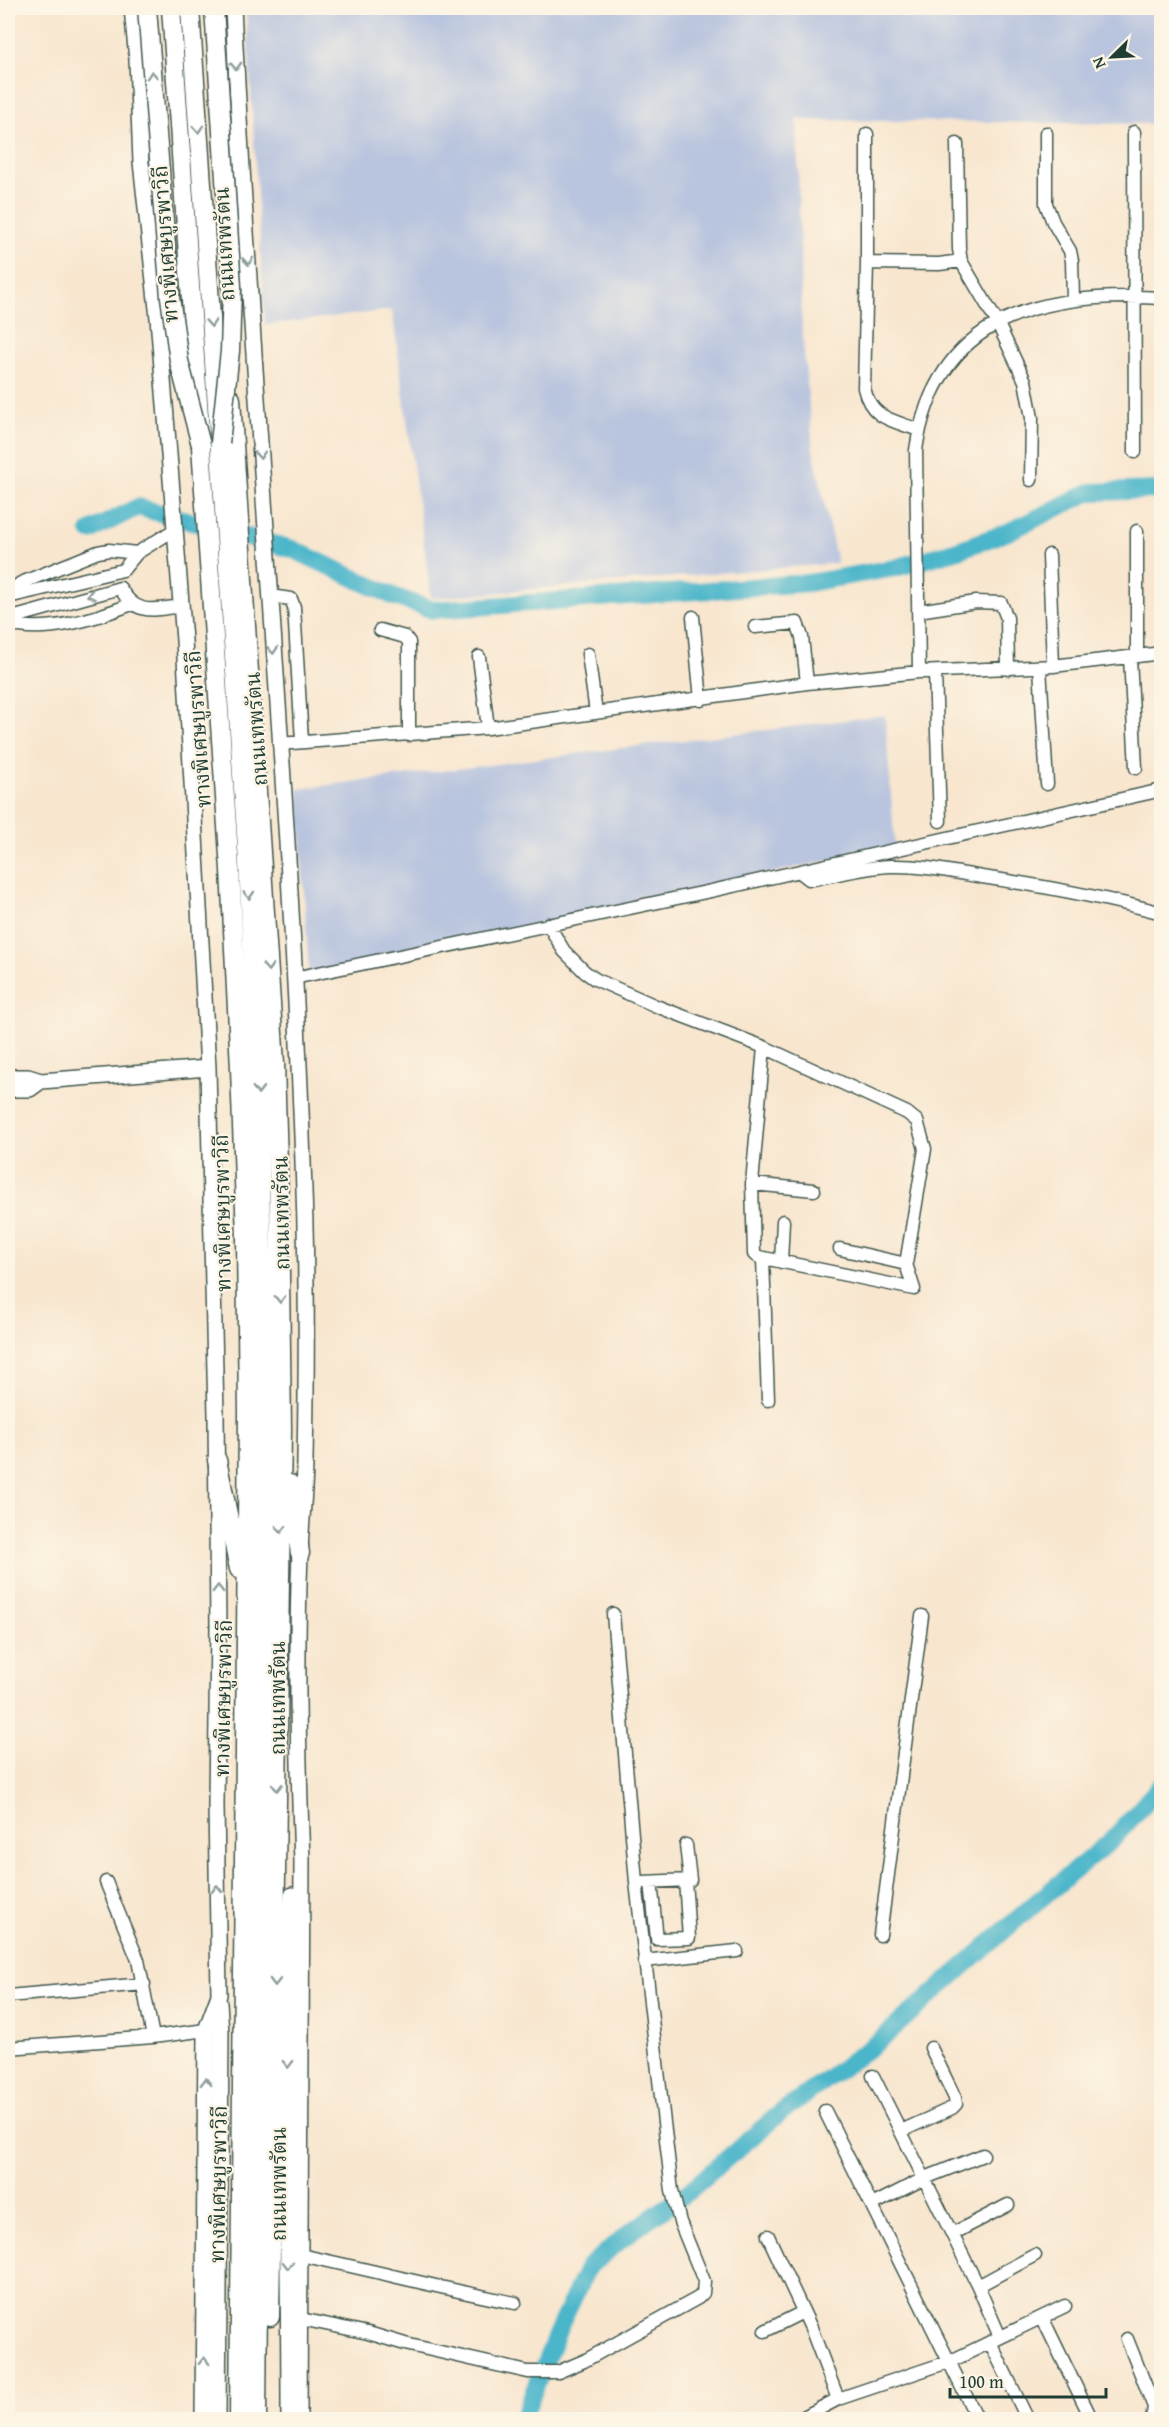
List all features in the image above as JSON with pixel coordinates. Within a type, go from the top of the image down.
[{"type":"highway","points":[[147,8],[170,297],[179,361],[201,445]]},
{"type":"highway","name":"ถนนเทพรัตน","points":[[165,8],[196,437],[232,1068],[240,1574],[233,2420]]},
{"type":"highway","name":"ทางพิเศษบูรพาวิถี","points":[[171,8],[230,870],[246,1238],[248,1426],[239,2420]]},
{"type":"highway","name":"ทางพิเศษบูรพาวิถี","points":[[190,8],[248,862],[258,1076],[265,1423],[257,2420]]},
{"type":"highway","points":[[214,8],[232,287],[230,351],[219,443]]},
{"type":"highway","name":"ถนนเทพรัตน","points":[[214,8],[232,436],[275,1064],[282,1429],[269,2420]]},
{"type":"highway","points":[[282,1429],[300,1553]]},
{"type":"highway","points":[[216,1460],[240,1574]]},
{"type":"main road","points":[[132,8],[137,60],[141,162],[154,285],[181,606],[208,1068],[218,1627],[216,1805],[221,2033],[218,2420]]},
{"type":"main road","name":"ถนนเทพรัตน","points":[[233,8],[250,315],[294,978],[303,1165],[306,1383],[305,1466],[300,1553],[298,1775],[302,1861],[299,2420]]},
{"type":"main road","name":"ถนนเทพรัตน","points":[[154,285],[181,248]]},
{"type":"main road","points":[[8,1077],[28,1077],[41,1081],[208,1068]]},
{"type":"main road","points":[[8,1089],[30,1089],[41,1081]]},
{"type":"main road","points":[[289,2420],[289,1951],[298,1775]]},
{"type":"main road","points":[[203,2420],[206,2030],[219,1995]]},
{"type":"street","points":[[1134,132],[1135,452]]},
{"type":"street","points":[[1046,133],[1046,204],[1053,222],[1070,251],[1073,299]]},
{"type":"street","points":[[867,134],[864,388],[870,407],[877,414],[919,430]]},
{"type":"street","points":[[957,144],[959,249],[962,261],[997,322],[1025,381],[1030,401],[1031,480]]},
{"type":"street","points":[[867,263],[939,264],[962,261]]},
{"type":"street","points":[[919,672],[916,450],[919,430],[933,392],[944,373],[966,346],[997,322],[1041,305],[1073,299],[1135,296],[1161,298]]},
{"type":"street","points":[[174,530],[137,553],[123,570],[120,588],[126,600],[139,608],[151,610],[181,606]]},
{"type":"street","points":[[1136,768],[1133,657],[1137,531]]},
{"type":"street","points":[[8,595],[21,582],[98,552],[109,550],[137,553]]},
{"type":"street","points":[[1049,555],[1053,666]]},
{"type":"street","points":[[8,595],[123,570]]},
{"type":"street","points":[[8,619],[120,588]]},
{"type":"street","points":[[270,596],[288,597],[294,607],[302,741]]},
{"type":"street","points":[[918,611],[976,602],[1000,603],[1007,618],[1008,669]]},
{"type":"street","points":[[8,624],[21,627],[64,624],[89,619],[132,604]]},
{"type":"street","points":[[693,617],[701,700]]},
{"type":"street","points":[[755,627],[797,623],[802,637],[807,683]]},
{"type":"street","points":[[380,630],[405,637],[410,642],[409,735]]},
{"type":"street","points":[[279,744],[488,728],[701,700],[807,683],[919,672],[1053,666],[1161,653]]},
{"type":"street","points":[[588,654],[596,713]]},
{"type":"street","points":[[479,657],[488,728]]},
{"type":"street","points":[[1040,667],[1047,784]]},
{"type":"street","points":[[935,672],[940,821]]},
{"type":"street","points":[[294,978],[800,872],[1161,790]]},
{"type":"street","points":[[800,872],[809,879],[814,879],[872,867],[922,868],[1113,899],[1161,913]]},
{"type":"street","points":[[548,924],[564,951],[595,979],[656,1006],[764,1047],[907,1113],[917,1121],[925,1149],[906,1264],[914,1289],[781,1262],[754,1254],[752,1249],[752,1184],[764,1047]]},
{"type":"street","points":[[752,1184],[814,1190]]},
{"type":"street","points":[[781,1262],[783,1221]]},
{"type":"street","points":[[840,1249],[906,1264]]},
{"type":"street","points":[[763,1258],[768,1400]]},
{"type":"street","points":[[301,2319],[528,2372],[558,2372],[584,2361],[698,2298],[703,2293],[704,2281],[680,2223],[672,2191],[644,1961],[613,1614]]},
{"type":"street","points":[[880,1935],[922,1616]]},
{"type":"street","points":[[636,1882],[690,1880],[686,1845]]},
{"type":"street","points":[[651,1882],[657,1939],[689,1938],[685,1880]]},
{"type":"street","points":[[106,1882],[131,1942],[144,1984],[153,2037]]},
{"type":"street","points":[[644,1961],[737,1952]]},
{"type":"street","points":[[8,1996],[144,1984]]},
{"type":"street","points":[[8,2048],[153,2037],[206,2030]]},
{"type":"street","points":[[901,2131],[952,2108],[956,2104],[931,2048]]},
{"type":"street","points":[[873,2076],[978,2286],[995,2340],[1028,2420]]},
{"type":"street","points":[[825,2111],[951,2361],[978,2420]]},
{"type":"street","points":[[872,2205],[925,2178],[983,2155]]},
{"type":"street","points":[[952,2234],[1008,2205]]},
{"type":"street","points":[[768,2236],[803,2312],[838,2399]]},
{"type":"street","points":[[300,2255],[389,2274],[451,2291],[515,2303]]},
{"type":"street","points":[[978,2286],[1035,2255]]},
{"type":"street","points":[[798,2420],[838,2399],[951,2361],[1065,2306]]},
{"type":"street","points":[[765,2331],[803,2312]]},
{"type":"street","points":[[1041,2317],[1092,2420]]},
{"type":"street","points":[[1127,2339],[1154,2407],[1152,2420]]},
{"type":"shaded area","points":[[246,8],[1161,8],[1161,124],[797,120],[802,331],[813,449],[837,563],[431,598],[392,310],[265,325]]},
{"type":"shaded area","points":[[885,715],[895,846],[309,974],[298,789]]},
{"type":"waterway","points":[[90,531],[138,507],[292,549],[395,597],[433,610],[808,583],[895,568],[955,551],[1008,532],[1090,492],[1162,490]]},
{"type":"waterway","points":[[522,2420],[560,2326],[588,2267],[632,2231],[689,2191],[780,2113],[879,2041],[1033,1905],[1113,1839],[1162,1784]]}]
